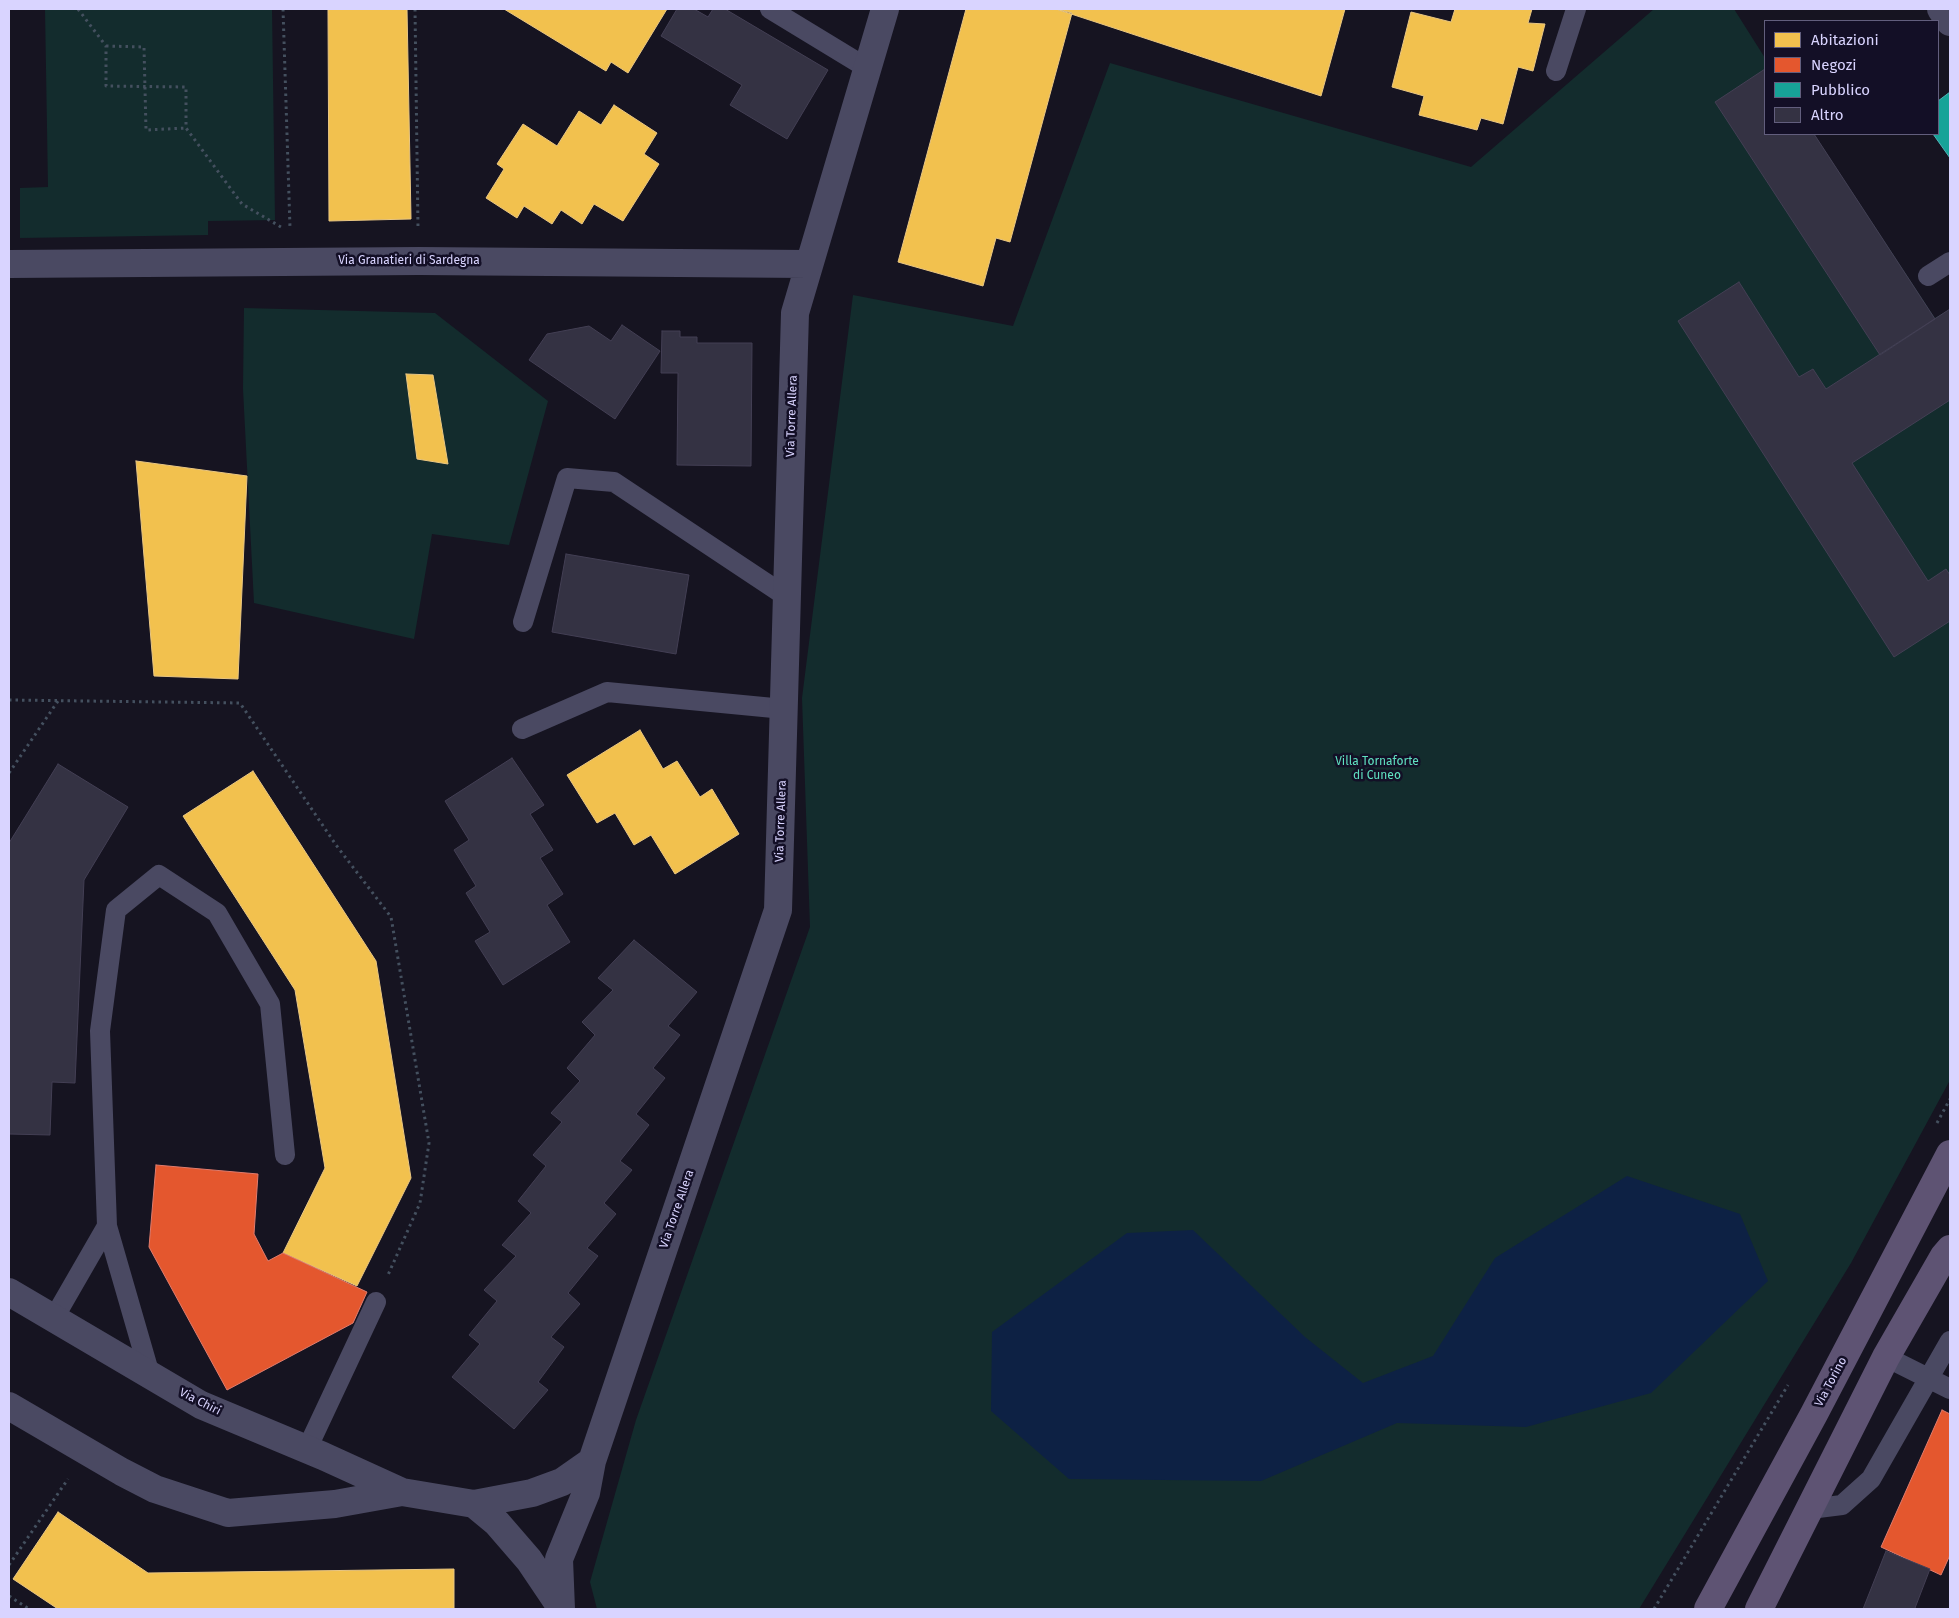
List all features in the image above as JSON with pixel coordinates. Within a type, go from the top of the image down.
[{"type":"main road","name":"Via Torino","points":[[1708,1609],[1814,1414],[1950,1154]]},
{"type":"main road","points":[[1759,1609],[1886,1357],[1944,1256],[1950,1249]]},
{"type":"street","name":"Via Torre Allera","points":[[560,1608],[559,1559],[586,1493],[592,1461],[778,910],[795,313],[885,9]]},
{"type":"street","points":[[1941,9],[1950,22]]},
{"type":"street","name":"Via Granatieri di Sardegna","points":[[9,264],[418,261],[808,264]]},
{"type":"street","name":"Via Chiri","points":[[9,1292],[201,1405],[307,1449],[402,1492],[474,1504],[532,1493],[562,1482],[592,1461]]},
{"type":"street","name":"Via Chiri","points":[[9,1406],[122,1472],[156,1489],[228,1513],[335,1504],[402,1492]]},
{"type":"street","points":[[474,1504],[497,1523],[529,1560],[560,1608]]},
{"type":"lane","points":[[770,9],[868,68]]},
{"type":"lane","points":[[1556,72],[1576,9]]},
{"type":"lane","points":[[1928,276],[1950,262]]},
{"type":"lane","points":[[523,622],[567,478],[614,482],[787,597]]},
{"type":"lane","points":[[522,729],[607,692],[784,709]]},
{"type":"lane","points":[[150,1375],[107,1226],[100,1031],[116,910],[159,875],[217,913],[270,1004],[285,1155]]},
{"type":"lane","points":[[54,1318],[107,1226]]},
{"type":"lane","points":[[307,1449],[376,1302]]},
{"type":"lane","points":[[1810,1510],[1842,1505],[1871,1478],[1930,1379],[1950,1341]]},
{"type":"lane","points":[[1886,1357],[1950,1389]]},
{"type":"path","points":[[78,9],[106,46],[106,86],[186,86],[186,128],[242,204],[290,232],[283,9]]},
{"type":"path","points":[[415,9],[418,261]]},
{"type":"path","points":[[106,46],[144,47],[146,130],[186,128]]},
{"type":"path","points":[[9,700],[240,703],[336,846],[391,917],[429,1143],[420,1203],[376,1302]]},
{"type":"path","points":[[9,773],[58,701]]},
{"type":"path","points":[[1937,1123],[1950,1099]]},
{"type":"path","points":[[9,1565],[87,1450]]},
{"type":"path","points":[[1654,1609],[1746,1456]]},
{"type":"path","points":[[9,1596],[29,1609]]},
{"type":"green space","points":[[45,9],[272,9],[275,220],[208,221],[208,235],[20,238],[20,188],[48,187]]},
{"type":"green space","name":"Villa Tornaforte di Cuneo","points":[[1654,9],[1734,9],[1764,56],[1764,135],[1815,135],[1935,318],[1950,309],[1950,1080],[1851,1263],[1639,1609],[597,1609],[590,1582],[636,1420],[810,927],[802,698],[853,295],[1013,326],[1110,63],[1471,167]]},
{"type":"green space","points":[[244,308],[435,313],[548,401],[509,545],[432,534],[414,639],[254,603],[243,389]]},
{"type":"water","points":[[1627,1176],[1740,1214],[1768,1281],[1651,1393],[1526,1427],[1397,1423],[1261,1481],[1069,1479],[991,1411],[992,1332],[1127,1233],[1193,1230],[1305,1337],[1363,1383],[1433,1356],[1495,1258]]},
{"type":"building: Abitazioni","points":[[328,9],[407,9],[411,219],[329,221]]},
{"type":"building: Abitazioni","points":[[504,9],[667,9],[628,73],[611,62],[606,71]]},
{"type":"building: Abitazioni","points":[[966,9],[1056,9],[1072,13],[1010,242],[996,238],[983,286],[898,262]]},
{"type":"building: Abitazioni","points":[[1056,9],[1345,9],[1321,96]]},
{"type":"building: Abitazioni","points":[[1455,9],[1532,9],[1528,23],[1545,24],[1533,71],[1518,67],[1503,124],[1481,118],[1477,130],[1419,115],[1424,96],[1392,87],[1411,12],[1451,22]]},
{"type":"building: Abitazioni","points":[[614,105],[657,133],[644,154],[659,164],[623,221],[594,204],[582,224],[561,210],[552,224],[524,206],[517,218],[486,198],[504,169],[497,164],[523,124],[557,146],[579,111],[601,125]]},
{"type":"building: Abitazioni","points":[[406,374],[433,375],[448,464],[417,459]]},
{"type":"building: Abitazioni","points":[[136,461],[247,476],[238,679],[154,676]]},
{"type":"building: Abitazioni","points":[[640,730],[663,769],[677,761],[700,797],[712,789],[739,834],[675,874],[651,835],[634,845],[615,813],[597,823],[567,775]]},
{"type":"building: Abitazioni","points":[[253,771],[376,961],[411,1178],[357,1286],[283,1253],[325,1168],[295,990],[183,816]]},
{"type":"building: Abitazioni","points":[[58,1512],[148,1573],[454,1569],[454,1609],[58,1609],[13,1579]]},
{"type":"building: Negozi","points":[[156,1165],[258,1174],[254,1234],[268,1261],[283,1253],[367,1292],[353,1323],[227,1390],[149,1247]]},
{"type":"building: Negozi","points":[[1942,1410],[1950,1414],[1950,1555],[1941,1575],[1881,1547]]},
{"type":"building: Pubblico","points":[[1950,92],[1950,158],[1934,135],[1939,135],[1939,100]]},
{"type":"building: Altro","points":[[677,9],[694,9],[708,17],[713,9],[725,9],[828,70],[787,139],[730,105],[742,85],[661,36]]},
{"type":"building: Altro","points":[[1764,70],[1764,135],[1815,135],[1935,319],[1880,355],[1715,102]]},
{"type":"building: Altro","points":[[1739,282],[1799,377],[1813,369],[1826,389],[1950,309],[1950,400],[1852,463],[1928,581],[1946,569],[1950,575],[1950,621],[1894,657],[1678,321]]},
{"type":"building: Altro","points":[[622,325],[660,351],[615,419],[529,360],[547,334],[589,326],[611,341]]},
{"type":"building: Altro","points":[[662,331],[680,331],[680,337],[697,337],[697,343],[752,343],[751,466],[677,465],[678,373],[661,373]]},
{"type":"building: Altro","points":[[566,554],[689,575],[676,654],[552,632]]},
{"type":"building: Altro","points":[[512,758],[544,805],[530,814],[553,850],[540,858],[563,894],[547,905],[570,942],[503,985],[475,941],[490,932],[466,893],[476,886],[454,850],[469,840],[445,801]]},
{"type":"building: Altro","points":[[58,764],[128,807],[84,880],[75,1083],[52,1082],[50,1135],[9,1134],[9,843]]},
{"type":"building: Altro","points":[[634,940],[697,992],[668,1026],[680,1035],[653,1068],[665,1078],[636,1114],[649,1125],[620,1161],[632,1170],[604,1203],[616,1214],[587,1248],[598,1256],[568,1293],[580,1304],[551,1337],[564,1347],[538,1382],[548,1390],[514,1429],[452,1377],[480,1344],[469,1335],[497,1301],[484,1290],[516,1256],[502,1245],[531,1213],[518,1201],[546,1166],[533,1155],[562,1122],[551,1113],[580,1081],[567,1068],[595,1035],[582,1022],[613,990],[598,978]]},
{"type":"building: Altro","points":[[1886,1551],[1930,1569],[1915,1608],[1918,1609],[1863,1609]]}]
